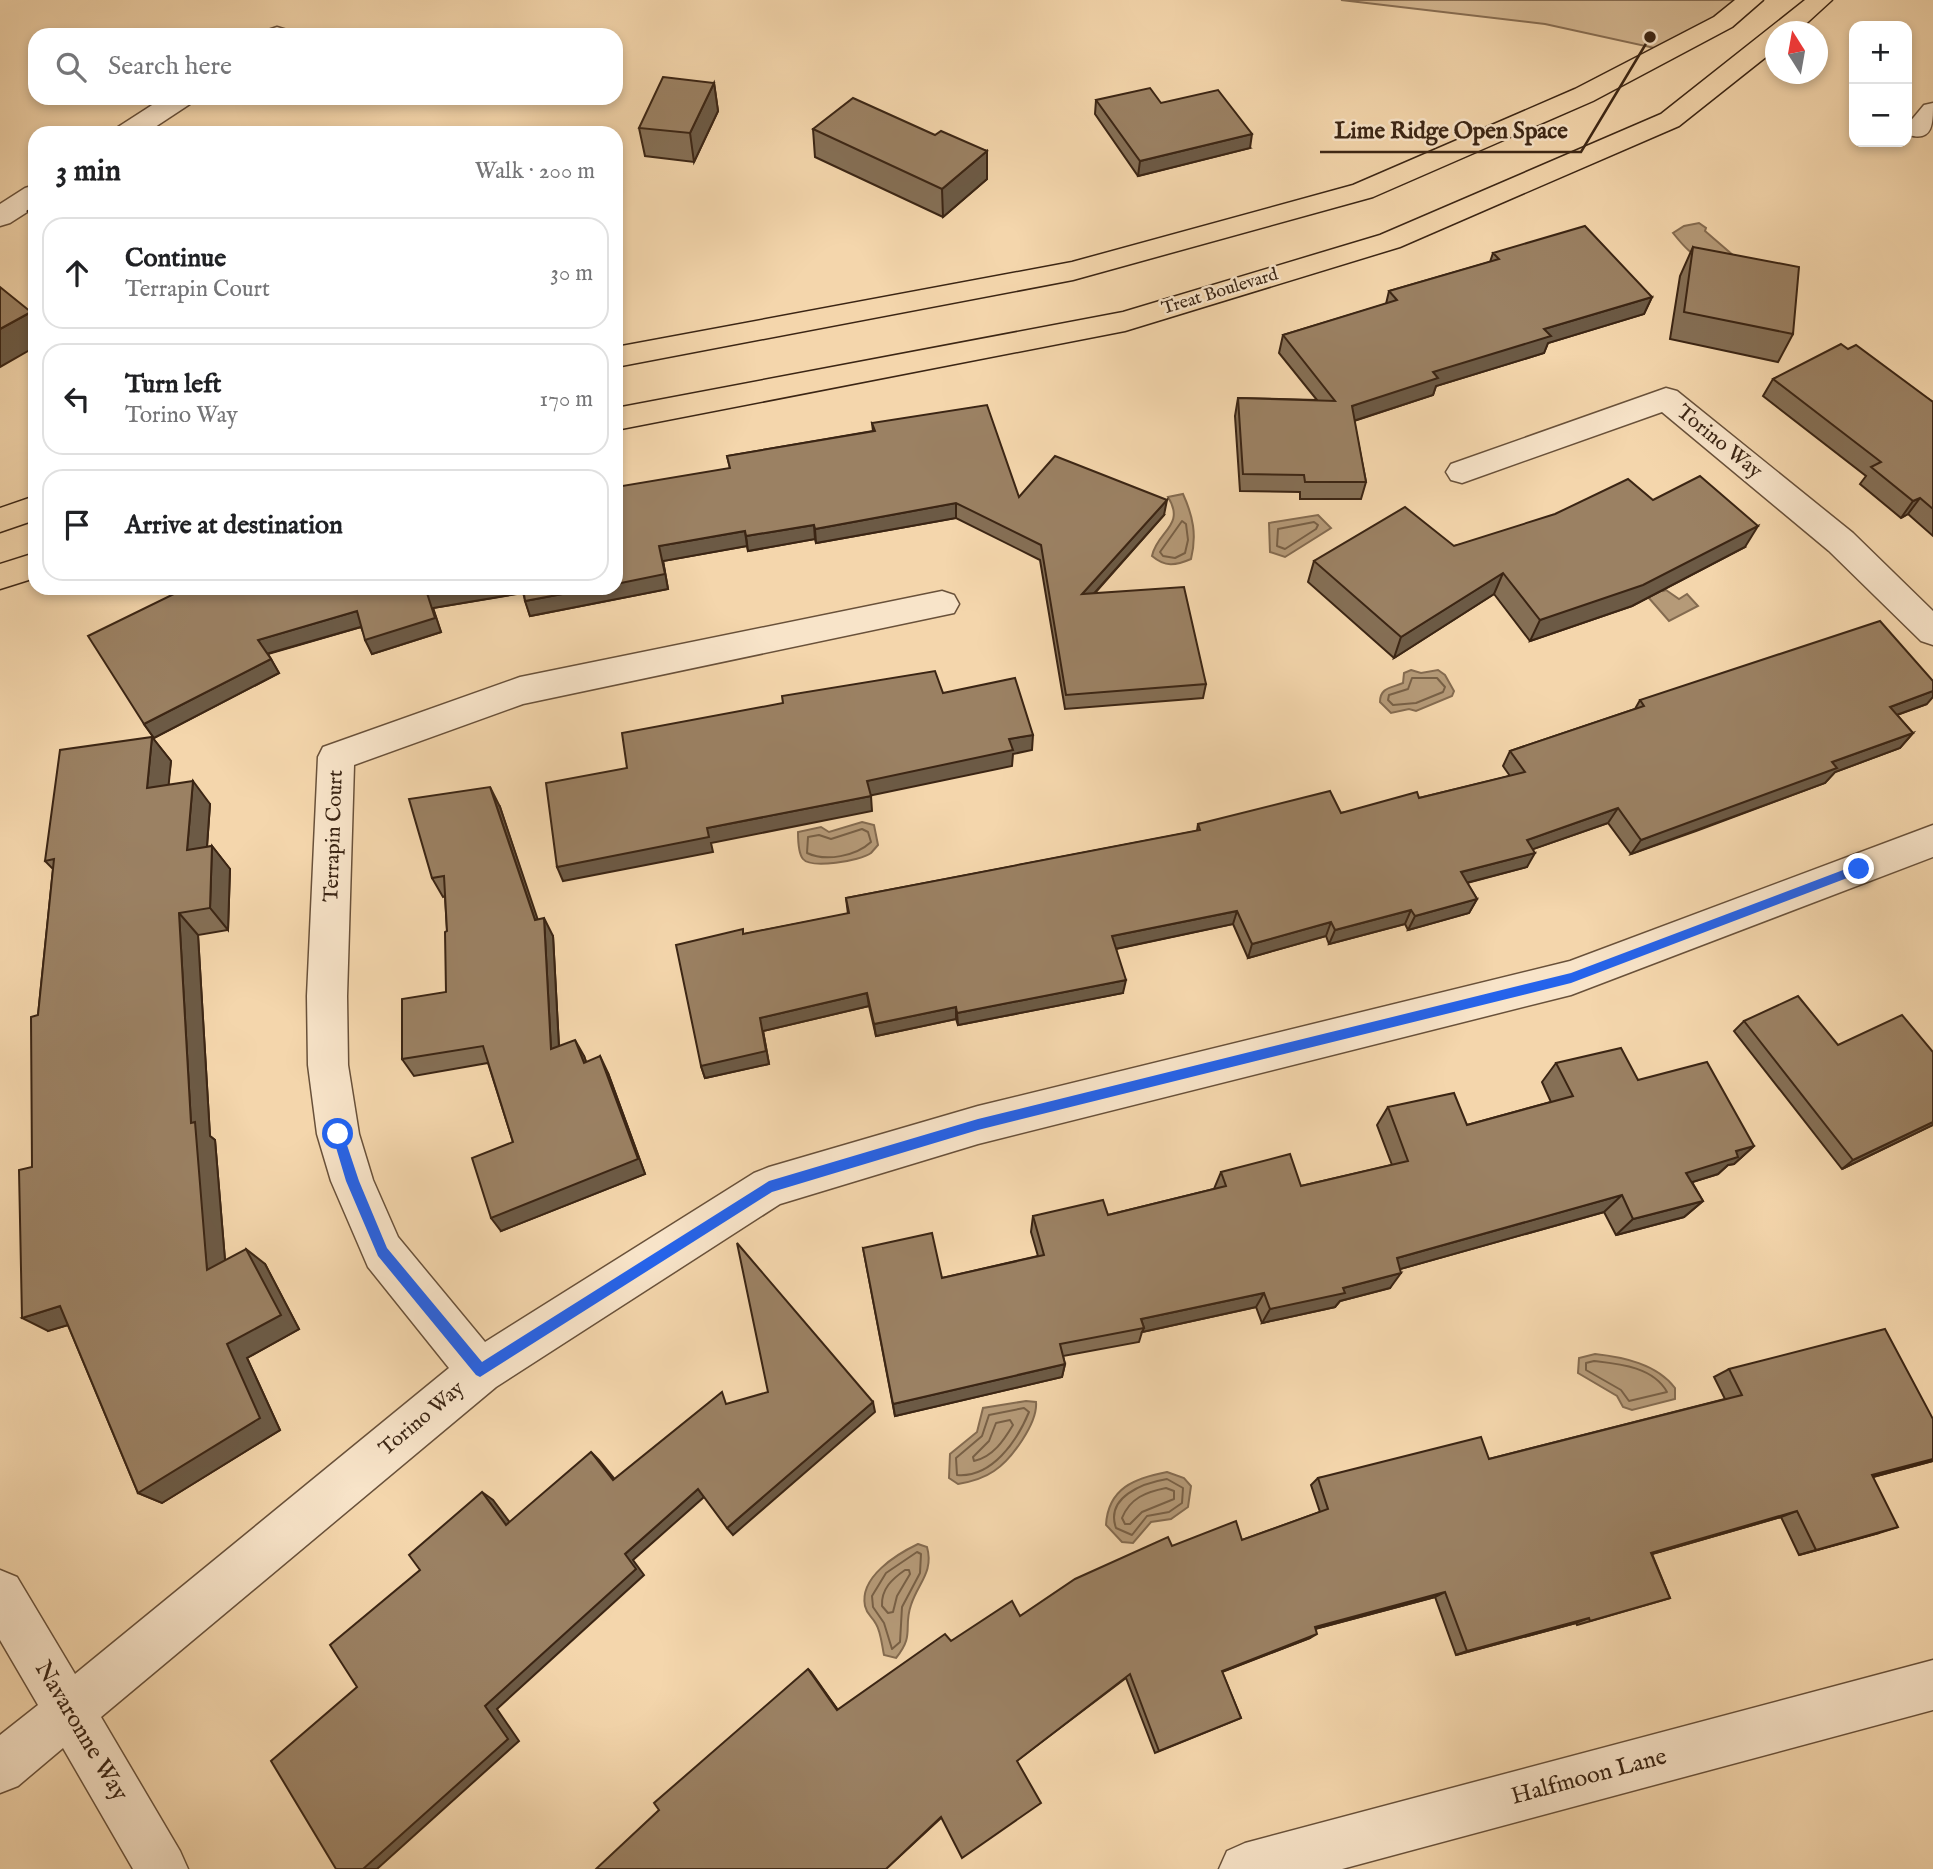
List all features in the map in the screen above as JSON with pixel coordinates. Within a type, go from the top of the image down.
[{"type":"main road","points":[[623,356],[1073,271],[1363,191],[1584,95],[1723,22],[1751,0]]},
{"type":"main road","points":[[1794,21],[1820,0]]},
{"type":"main road","name":"Treat Boulevard","points":[[623,418],[1125,321],[1390,241],[1670,120],[1765,45]]},
{"type":"main road","points":[[0,520],[28,510]]},
{"type":"main road","points":[[0,577],[28,567]]},
{"type":"street","points":[[139,126],[170,105]]},
{"type":"street","points":[[0,217],[28,199]]},
{"type":"street","name":"Torino Way","points":[[1462,472],[1666,398],[1841,542],[1933,632]]},
{"type":"street","name":"Terrapin Court","points":[[480,1371],[383,1252],[352,1181],[338,1134],[328,1065],[327,996],[336,757],[520,691],[942,604]]},
{"type":"street","name":"Torino Way","points":[[0,1769],[480,1371],[769,1187],[978,1125],[1571,978],[1933,841]]},
{"type":"street","name":"Navaronne Way","points":[[0,1594],[162,1869]]},
{"type":"street","name":"Halfmoon Lane","points":[[1245,1869],[1933,1685]]},
{"type":"shaded area","points":[[1341,0],[1751,0],[1668,51],[1545,24]]},
{"type":"water","points":[[1699,223],[1741,262],[1702,259],[1695,256],[1673,233],[1684,226]]},
{"type":"water","points":[[1183,494],[1193,526],[1191,559],[1166,564],[1152,556],[1174,515],[1168,497]]},
{"type":"water","points":[[1318,515],[1331,528],[1285,557],[1270,552],[1269,523]]},
{"type":"water","points":[[1643,573],[1663,591],[1666,590],[1679,599],[1687,594],[1698,606],[1669,621],[1634,581]]},
{"type":"water","points":[[1411,670],[1421,673],[1438,670],[1445,675],[1454,691],[1452,696],[1416,711],[1409,709],[1391,713],[1380,702],[1382,693],[1403,683],[1404,673]]},
{"type":"water","points":[[862,822],[874,825],[878,845],[871,853],[857,859],[825,864],[808,862],[801,856],[798,832],[821,827],[829,832]]},
{"type":"water","points":[[1595,1354],[1617,1357],[1649,1367],[1675,1388],[1675,1399],[1632,1410],[1623,1407],[1617,1396],[1578,1373],[1579,1358]]},
{"type":"water","points":[[1026,1401],[1036,1402],[1033,1420],[1022,1440],[1001,1466],[986,1476],[958,1484],[949,1478],[950,1454],[977,1432],[983,1408]]},
{"type":"water","points":[[1167,1472],[1184,1478],[1191,1486],[1188,1507],[1171,1519],[1151,1522],[1133,1543],[1122,1542],[1106,1525],[1112,1502],[1125,1487],[1134,1482]]},
{"type":"water","points":[[918,1544],[927,1547],[927,1571],[911,1605],[907,1637],[896,1658],[884,1655],[878,1627],[865,1606],[865,1595],[868,1585],[881,1568]]},
{"type":"building","points":[[663,77],[714,83],[690,133],[639,128]]},
{"type":"building","points":[[1150,88],[1161,103],[1218,90],[1252,134],[1140,161],[1096,100]]},
{"type":"building","points":[[853,98],[935,135],[941,131],[987,151],[942,189],[813,129]]},
{"type":"building","points":[[1585,226],[1652,297],[1544,329],[1551,336],[1433,372],[1438,378],[1352,406],[1366,482],[1305,482],[1304,475],[1243,474],[1238,398],[1335,401],[1283,335],[1397,300],[1389,291],[1499,259],[1493,253]]},
{"type":"building","points":[[1693,247],[1799,267],[1793,334],[1684,312]]},
{"type":"building","points":[[0,287],[28,310],[28,314],[0,329]]},
{"type":"building","points":[[1841,344],[1848,349],[1856,345],[1933,402],[1933,509],[1920,498],[1913,501],[1871,467],[1881,462],[1773,379]]},
{"type":"building","points":[[987,405],[1019,497],[1055,456],[1167,500],[1082,594],[1184,587],[1206,684],[1066,695],[1041,545],[956,503],[815,529],[814,525],[746,536],[745,531],[659,546],[665,574],[623,583],[623,486],[730,468],[727,456],[875,431],[872,423]]},
{"type":"building","points":[[1700,476],[1758,526],[1643,585],[1540,620],[1503,573],[1401,637],[1314,561],[1405,507],[1454,546],[1555,514],[1628,479],[1653,500]]},
{"type":"building","points":[[172,595],[428,595],[435,618],[365,640],[357,611],[258,640],[271,659],[144,724],[88,636]]},
{"type":"building","points":[[524,595],[557,595],[525,601]]},
{"type":"building","points":[[1880,621],[1933,681],[1933,691],[1890,707],[1913,733],[1832,762],[1837,768],[1641,840],[1618,808],[1527,840],[1535,853],[1461,872],[1477,899],[1415,916],[1411,910],[1335,930],[1331,922],[1252,944],[1237,911],[1112,936],[1126,980],[957,1013],[956,1007],[874,1024],[867,993],[760,1018],[766,1051],[701,1066],[676,945],[743,929],[743,934],[849,913],[846,898],[1200,830],[1198,824],[1330,791],[1341,813],[1417,792],[1419,798],[1525,772],[1510,751],[1644,706],[1640,700]]},
{"type":"building","points":[[935,671],[943,693],[1015,678],[1033,735],[1009,739],[1013,750],[867,781],[871,796],[707,828],[709,837],[557,867],[546,783],[627,768],[622,733],[783,703],[782,696]]},
{"type":"building","points":[[152,737],[147,788],[193,781],[187,850],[212,846],[210,908],[179,913],[191,1123],[195,1122],[207,1270],[246,1249],[281,1315],[227,1344],[260,1418],[138,1493],[60,1306],[22,1318],[19,1170],[32,1167],[31,1017],[38,1015],[54,859],[45,861],[60,750]]},
{"type":"building","points":[[490,787],[535,920],[544,918],[551,1049],[575,1040],[584,1063],[600,1056],[638,1159],[491,1218],[472,1158],[513,1142],[483,1046],[402,1059],[402,999],[446,992],[444,876],[432,878],[409,799]]},
{"type":"building","points":[[1798,996],[1838,1045],[1902,1015],[1933,1052],[1933,1122],[1853,1160],[1744,1021]]},
{"type":"building","points":[[1621,1048],[1638,1080],[1707,1062],[1754,1146],[1736,1151],[1738,1157],[1686,1173],[1703,1201],[1633,1219],[1622,1195],[1397,1258],[1401,1273],[1343,1288],[1345,1293],[1270,1309],[1264,1293],[1141,1319],[1144,1328],[1060,1344],[1065,1364],[893,1404],[863,1248],[932,1233],[942,1278],[1044,1255],[1033,1216],[1103,1200],[1108,1215],[1226,1186],[1221,1172],[1290,1154],[1301,1186],[1408,1161],[1388,1107],[1454,1093],[1467,1125],[1573,1096],[1556,1063]]},
{"type":"building","points":[[737,1243],[873,1402],[727,1528],[698,1489],[625,1554],[636,1569],[485,1706],[508,1739],[363,1869],[336,1869],[271,1761],[357,1687],[330,1645],[420,1570],[409,1555],[482,1492],[506,1525],[591,1452],[613,1480],[722,1392],[726,1404],[768,1392]]},
{"type":"building","points":[[1885,1329],[1933,1419],[1933,1459],[1872,1475],[1898,1527],[1816,1550],[1797,1511],[1651,1553],[1670,1598],[1467,1651],[1445,1592],[1315,1627],[1317,1634],[1222,1671],[1241,1718],[1159,1751],[1130,1674],[1017,1761],[1041,1803],[962,1858],[941,1817],[886,1869],[596,1869],[659,1810],[654,1803],[808,1669],[837,1710],[945,1634],[951,1641],[1012,1601],[1020,1616],[1075,1579],[1168,1537],[1172,1546],[1236,1521],[1242,1540],[1328,1509],[1318,1478],[1481,1437],[1489,1459],[1742,1395],[1729,1369]]},
{"type":"place","name":"Lime Ridge Open Space","points":[[1650,37]]},
{"type":"route","points":[[338,1134],[352,1181],[383,1252],[480,1371],[769,1187],[978,1125],[1571,978],[1859,869]]}]
